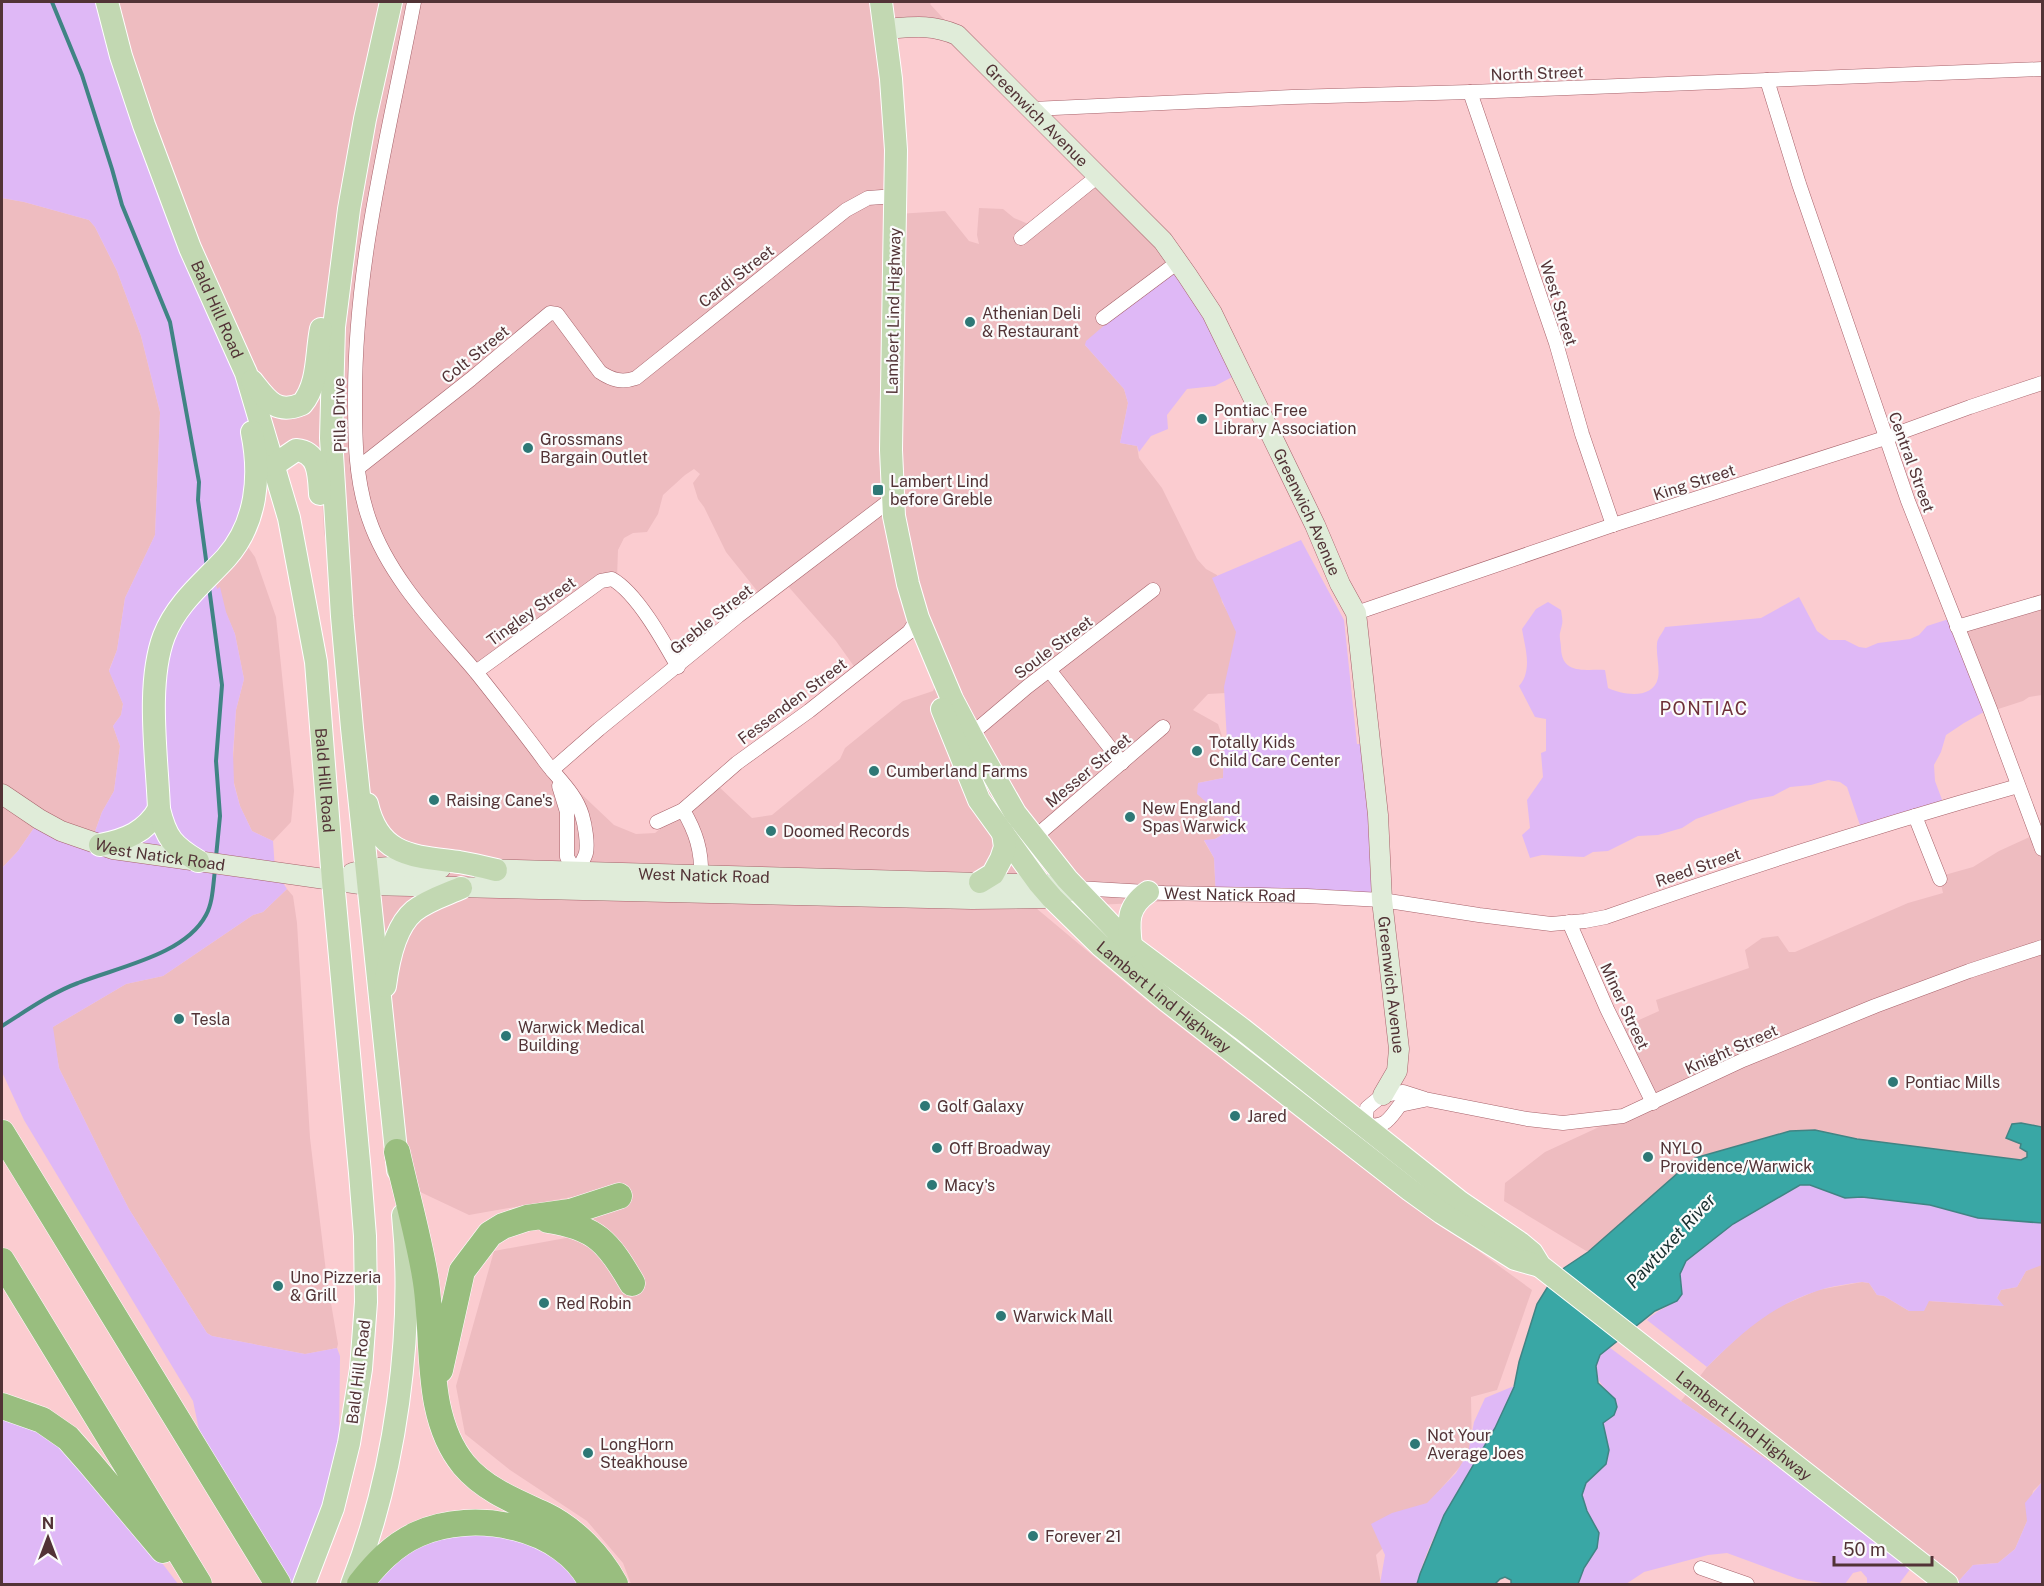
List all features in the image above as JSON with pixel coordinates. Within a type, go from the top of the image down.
[{"type":"highway","points":[[2,1133],[278,1584]]},
{"type":"highway","points":[[396,1152],[425,1277],[433,1375],[447,1438],[464,1464],[486,1485],[561,1524],[589,1548],[602,1562],[615,1584]]},
{"type":"highway","points":[[436,1394],[462,1271],[490,1234],[527,1218],[570,1212],[619,1196]]},
{"type":"highway","points":[[527,1218],[570,1223],[598,1237],[609,1247],[632,1283]]},
{"type":"highway","points":[[2,1261],[199,1584]]},
{"type":"highway","points":[[2,1406],[42,1420],[68,1438],[192,1584]]},
{"type":"highway","points":[[360,1584],[381,1558],[416,1535],[457,1522],[504,1525],[551,1541],[570,1555],[592,1584]]},
{"type":"highway","points":[[260,1555],[284,1584]]},
{"type":"main road","name":"Bald Hill Road","points":[[107,2],[121,56],[190,248],[246,373],[289,518],[316,662],[333,881],[361,1184],[366,1302],[361,1370],[349,1443],[333,1508],[304,1584]]},
{"type":"main road","name":"Bald Hill Road","points":[[352,1584],[386,1468],[402,1367],[407,1303],[406,1241],[351,728],[331,438],[334,327],[349,209],[365,119],[391,2]]},
{"type":"main road","name":"Lambert Lind Highway","points":[[881,2],[896,150],[891,450],[894,516],[908,584],[918,618],[952,699],[1015,813],[1067,879],[1131,946],[1242,1029],[1442,1213],[1515,1259],[1540,1266],[1947,1584]]},
{"type":"main road","points":[[246,373],[275,406],[290,408],[302,404],[307,398],[316,368],[345,197],[365,119]]},
{"type":"main road","points":[[209,863],[174,845],[162,820],[159,809],[155,672],[165,635],[177,611],[235,547],[247,527],[254,502],[257,479],[255,449],[233,346]]},
{"type":"main road","points":[[274,465],[296,450],[308,453],[315,461],[320,485],[322,529],[342,616]]},
{"type":"main road","name":"Lambert Lind Highway","points":[[918,618],[922,654],[979,800],[1045,890],[1100,945],[1167,1000],[1357,1133]]},
{"type":"main road","points":[[351,728],[371,820],[377,832],[385,840],[402,852],[416,857],[461,862],[496,870]]},
{"type":"main road","points":[[100,845],[120,841],[151,824],[159,809]]},
{"type":"main road","points":[[980,882],[993,874],[1001,860],[1005,847],[1003,832]]},
{"type":"main road","points":[[381,1011],[387,971],[398,935],[408,917],[432,900],[461,888]]},
{"type":"main road","points":[[1131,946],[1129,925],[1131,911],[1137,900],[1148,892]]},
{"type":"street","name":"Pilla Drive","points":[[414,2],[376,184],[359,308],[355,362],[355,441],[358,468],[369,520],[381,548],[397,575],[571,792],[582,815],[587,851],[575,881]]},
{"type":"street","name":"Greenwich Avenue","points":[[885,29],[929,26],[957,35],[1163,242],[1212,313],[1315,525],[1340,584],[1356,613],[1378,815],[1382,900],[1399,1049],[1397,1071],[1383,1095]]},
{"type":"street","name":"North Street","points":[[1032,110],[1258,99],[2043,69]]},
{"type":"street","name":"Central Street","points":[[1767,80],[1799,184],[1908,501],[2018,786],[2039,830],[2043,849]]},
{"type":"street","name":"West Street","points":[[1470,92],[1556,343],[1582,434],[1613,525]]},
{"type":"street","points":[[1021,238],[1098,176]]},
{"type":"street","name":"Cardi Street","points":[[600,372],[619,381],[636,378],[846,210],[868,198],[896,196]]},
{"type":"street","points":[[1103,318],[1178,262]]},
{"type":"street","name":"Colt Street","points":[[358,468],[550,313],[557,314],[600,372]]},
{"type":"street","name":"King Street","points":[[1356,613],[1613,525],[1886,438],[2043,383]]},
{"type":"street","name":"Greble Street","points":[[552,770],[738,616],[893,498]]},
{"type":"street","name":"Tingley Street","points":[[476,672],[572,601],[602,581],[608,580],[617,582],[642,611],[659,634],[678,667]]},
{"type":"street","name":"Soule Street","points":[[975,732],[1012,699],[1153,590]]},
{"type":"street","points":[[1957,627],[2043,602]]},
{"type":"street","name":"Fessenden Street","points":[[657,822],[683,810],[737,763],[809,711],[909,632],[918,618]]},
{"type":"street","points":[[1050,670],[1122,762]]},
{"type":"street","name":"Messer Street","points":[[1035,837],[1163,727]]},
{"type":"street","name":"Pilla Drive","points":[[552,770],[567,812],[567,857],[575,881]]},
{"type":"street","name":"Reed Street","points":[[1382,900],[1551,924],[1606,916],[1736,871],[2018,786]]},
{"type":"street","name":"West Natick Road","points":[[2,794],[49,825],[100,845],[135,853],[333,881],[366,877],[461,888],[701,876],[980,882],[1045,890]]},
{"type":"street","points":[[683,810],[694,828],[700,849],[701,876]]},
{"type":"street","points":[[1915,816],[1940,879]]},
{"type":"street","name":"West Natick Road","points":[[366,877],[388,866],[496,870],[575,881],[972,899],[1077,888],[1382,900]]},
{"type":"street","name":"Miner Street","points":[[1569,922],[1607,1009],[1653,1103]]},
{"type":"street","name":"Knight Street","points":[[1383,1095],[1403,1092],[1425,1099],[1515,1118],[1563,1123],[1623,1116],[1743,1060],[1875,1006],[1969,971],[2043,947]]},
{"type":"street","points":[[1357,1133],[1367,1108],[1383,1095]]},
{"type":"street","points":[[1357,1133],[1386,1124],[1400,1105],[1425,1099]]},
{"type":"street","points":[[1701,1568],[1747,1584]]},
{"type":"shaded area","points":[[2,2],[107,2],[235,346],[257,453],[255,503],[214,577],[217,589],[220,587],[226,612],[235,634],[244,679],[236,710],[233,753],[234,784],[240,806],[252,831],[273,841],[275,870],[287,889],[263,912],[253,915],[163,976],[126,984],[53,1027],[59,1068],[113,1178],[129,1209],[207,1333],[212,1336],[305,1354],[337,1348],[340,1356],[339,1439],[304,1584],[285,1584],[205,1459],[193,1401],[24,1120],[2,1072],[2,868],[18,851],[36,825],[92,840],[102,812],[114,791],[120,746],[113,726],[121,715],[123,704],[109,671],[117,650],[125,598],[155,535],[160,412],[141,336],[117,271],[95,227],[89,220],[2,198]]},
{"type":"shaded area","points":[[107,2],[932,2],[930,4],[953,29],[892,29],[897,214],[945,211],[969,241],[979,244],[977,235],[979,208],[1003,209],[1014,218],[1040,229],[1102,181],[1180,263],[1085,345],[1124,389],[1128,403],[1120,443],[1137,446],[1139,458],[1162,488],[1197,559],[1206,569],[1217,575],[1222,602],[1238,631],[1226,693],[1208,694],[1193,710],[1218,724],[1224,742],[1223,778],[1198,783],[1228,821],[1225,833],[1215,839],[1204,841],[1214,858],[1216,899],[1036,908],[1147,1001],[1314,1131],[1532,1290],[1497,1390],[1471,1397],[1472,1453],[1432,1499],[1376,1555],[1381,1584],[631,1584],[623,1563],[587,1521],[510,1470],[465,1434],[456,1386],[494,1251],[577,1236],[606,1191],[469,1215],[416,1190],[403,1125],[333,571],[324,533],[321,479],[309,456],[278,468]],"holes":[[[694,469],[700,474],[693,483],[698,499],[726,552],[762,597],[787,585],[836,641],[858,672],[919,623],[923,655],[935,687],[933,691],[903,701],[845,748],[840,759],[772,815],[752,818],[716,784],[655,833],[636,834],[614,825],[576,789],[480,671],[617,578],[618,550],[624,538],[633,533],[647,532],[658,514],[663,495]]]},
{"type":"shaded area","points":[[2,198],[89,220],[95,227],[117,271],[141,336],[160,412],[155,535],[125,598],[117,650],[109,670],[123,704],[121,715],[113,726],[120,746],[114,791],[102,812],[92,840],[36,825],[18,851],[2,868]]},
{"type":"shaded area","points":[[1181,266],[1238,374],[1215,386],[1187,389],[1167,415],[1168,429],[1151,436],[1139,452],[1137,446],[1120,443],[1128,403],[1124,389],[1085,345],[1086,341],[1120,312]]},
{"type":"shaded area","points":[[1301,540],[1344,620],[1357,744],[1370,744],[1382,898],[1216,899],[1214,858],[1204,840],[1215,839],[1225,833],[1228,821],[1197,794],[1198,783],[1223,778],[1224,742],[1227,741],[1224,687],[1236,632],[1212,578]]},
{"type":"shaded area","points":[[245,543],[255,557],[276,617],[294,791],[291,822],[273,841],[252,831],[240,806],[232,775],[236,710],[244,679],[235,634],[212,573]]},
{"type":"shaded area","points":[[1799,597],[1817,631],[1829,640],[1845,640],[1866,648],[1878,643],[1910,639],[1919,635],[1927,626],[1952,618],[1991,708],[1946,735],[1934,765],[1935,781],[1944,805],[1862,831],[1847,787],[1840,782],[1828,780],[1811,785],[1790,787],[1773,796],[1750,800],[1696,819],[1682,828],[1658,835],[1638,836],[1608,851],[1593,852],[1584,857],[1542,855],[1530,858],[1522,835],[1530,828],[1527,800],[1543,777],[1541,753],[1546,751],[1546,719],[1535,717],[1519,686],[1527,666],[1522,629],[1536,609],[1548,602],[1561,610],[1560,636],[1562,657],[1565,663],[1576,669],[1605,670],[1608,688],[1637,694],[1650,690],[1658,678],[1657,642],[1665,627],[1761,618]]},
{"type":"shaded area","points":[[2042,601],[2042,695],[2029,697],[1992,711],[1960,632]]},
{"type":"shaded area","points":[[2036,834],[2042,847],[2042,1127],[2021,1123],[2021,1144],[2027,1153],[2025,1159],[1932,1150],[1815,1130],[1790,1131],[1695,1158],[1588,1252],[1504,1201],[1505,1183],[1545,1152],[1651,1103],[1619,1029],[1659,1011],[1656,1000],[1749,968],[1745,950],[1762,938],[1778,936],[1789,952],[1795,952],[1908,903],[1943,893],[1941,876],[1973,867],[1999,851]]},
{"type":"shaded area","points":[[287,889],[293,896],[297,923],[310,1138],[327,1280],[338,1344],[337,1348],[305,1354],[212,1336],[207,1333],[129,1209],[113,1178],[59,1068],[53,1033],[53,1027],[126,984],[163,976],[253,915],[263,912]]},
{"type":"shaded area","points":[[1800,1185],[1810,1185],[1845,1198],[1862,1197],[1930,1205],[1978,1218],[2042,1223],[2042,1265],[2026,1271],[2017,1287],[2001,1290],[1997,1298],[2004,1306],[1929,1301],[1924,1311],[1909,1311],[1884,1296],[1877,1295],[1869,1283],[1862,1282],[1822,1289],[1800,1297],[1770,1313],[1732,1343],[1707,1367],[1647,1320],[1682,1294],[1680,1274],[1686,1261],[1733,1224]]},
{"type":"shaded area","points":[[2042,1265],[2042,1482],[2033,1491],[2027,1521],[2015,1549],[1998,1563],[1973,1565],[1956,1584],[1900,1551],[1681,1401],[1707,1367],[1747,1328],[1774,1309],[1818,1290],[1862,1282],[1869,1283],[1877,1295],[1884,1296],[1909,1311],[1928,1301],[2003,1306],[1997,1298],[2001,1290],[2017,1287],[2026,1271]]},
{"type":"shaded area","points":[[1609,1347],[1681,1401],[1900,1551],[1911,1568],[1899,1584],[1867,1584],[1867,1578],[1861,1571],[1853,1573],[1845,1584],[1798,1579],[1727,1553],[1708,1555],[1644,1572],[1626,1584],[1578,1584],[1584,1568],[1597,1548],[1599,1533],[1587,1511],[1582,1495],[1586,1483],[1606,1464],[1609,1450],[1603,1423],[1614,1415],[1615,1399],[1603,1387],[1596,1374],[1596,1368],[1597,1361]]},
{"type":"shaded area","points":[[1514,1386],[1503,1413],[1431,1543],[1417,1584],[1380,1584],[1385,1555],[1371,1524],[1392,1513],[1427,1503],[1456,1473],[1468,1453],[1474,1422],[1485,1398]]},
{"type":"shaded area","points":[[2,1412],[42,1427],[159,1559],[178,1584],[2,1584]]},
{"type":"shaded area","points":[[2042,1482],[2042,1584],[1956,1584],[1973,1565],[1998,1563],[2015,1549],[2027,1521],[2025,1503]]},
{"type":"shaded area","points":[[507,1524],[593,1584],[358,1584],[403,1544]]},
{"type":"water","name":"Pawtuxet River","points":[[2021,1123],[2042,1127],[2042,1223],[1978,1218],[1930,1205],[1862,1197],[1845,1198],[1810,1185],[1800,1185],[1733,1224],[1686,1261],[1680,1274],[1682,1294],[1677,1301],[1655,1311],[1600,1355],[1596,1366],[1598,1383],[1615,1399],[1617,1407],[1614,1415],[1603,1423],[1609,1450],[1606,1464],[1586,1483],[1582,1495],[1587,1511],[1599,1533],[1597,1548],[1584,1568],[1578,1584],[1511,1584],[1511,1580],[1505,1577],[1495,1584],[1417,1584],[1444,1515],[1495,1428],[1514,1387],[1519,1362],[1537,1304],[1550,1283],[1564,1268],[1588,1252],[1695,1158],[1790,1131],[1815,1130],[1857,1139],[2021,1160],[2027,1157],[2027,1152],[2020,1148],[2021,1144],[2006,1138],[2012,1124]]},
{"type":"waterway","points":[[52,2],[82,75],[122,205],[170,322],[199,482],[198,500],[207,567]]},
{"type":"waterway","points":[[209,587],[222,685],[216,761],[220,816],[216,857]]},
{"type":"waterway","points":[[2,1026],[68,987],[149,958],[183,940],[196,929],[206,915],[215,870]]},
{"type":"place","name":"Athenian Deli & Restaurant","points":[[970,322]]},
{"type":"place","name":"Pontiac Free Library Association","points":[[1202,419]]},
{"type":"place","name":"Grossmans Bargain Outlet","points":[[528,448]]},
{"type":"place","name":"Lambert Lind before Greble","points":[[878,490]]},
{"type":"place","name":"Totally Kids Child Care Center","points":[[1197,751]]},
{"type":"place","name":"Cumberland Farms","points":[[874,771]]},
{"type":"place","name":"Raising Cane's","points":[[434,800]]},
{"type":"place","name":"New England Spas Warwick","points":[[1130,817]]},
{"type":"place","name":"Doomed Records","points":[[771,831]]},
{"type":"place","name":"Tesla","points":[[179,1019]]},
{"type":"place","name":"Warwick Medical Building","points":[[506,1036]]},
{"type":"place","name":"Pontiac Mills","points":[[1893,1082]]},
{"type":"place","name":"Golf Galaxy","points":[[925,1106]]},
{"type":"place","name":"Jared","points":[[1235,1116]]},
{"type":"place","name":"Off Broadway","points":[[937,1148]]},
{"type":"place","name":"NYLO Providence/Warwick","points":[[1648,1157]]},
{"type":"place","name":"Macy's","points":[[932,1185]]},
{"type":"place","name":"Uno Pizzeria & Grill","points":[[278,1286]]},
{"type":"place","name":"Red Robin","points":[[544,1303]]},
{"type":"place","name":"Warwick Mall","points":[[1001,1316]]},
{"type":"place","name":"Not Your Average Joes","points":[[1415,1444]]},
{"type":"place","name":"LongHorn Steakhouse","points":[[588,1453]]},
{"type":"place","name":"Forever 21","points":[[1033,1536]]},
{"type":"district","name":"PONTIAC","points":[[1704,709]]}]
